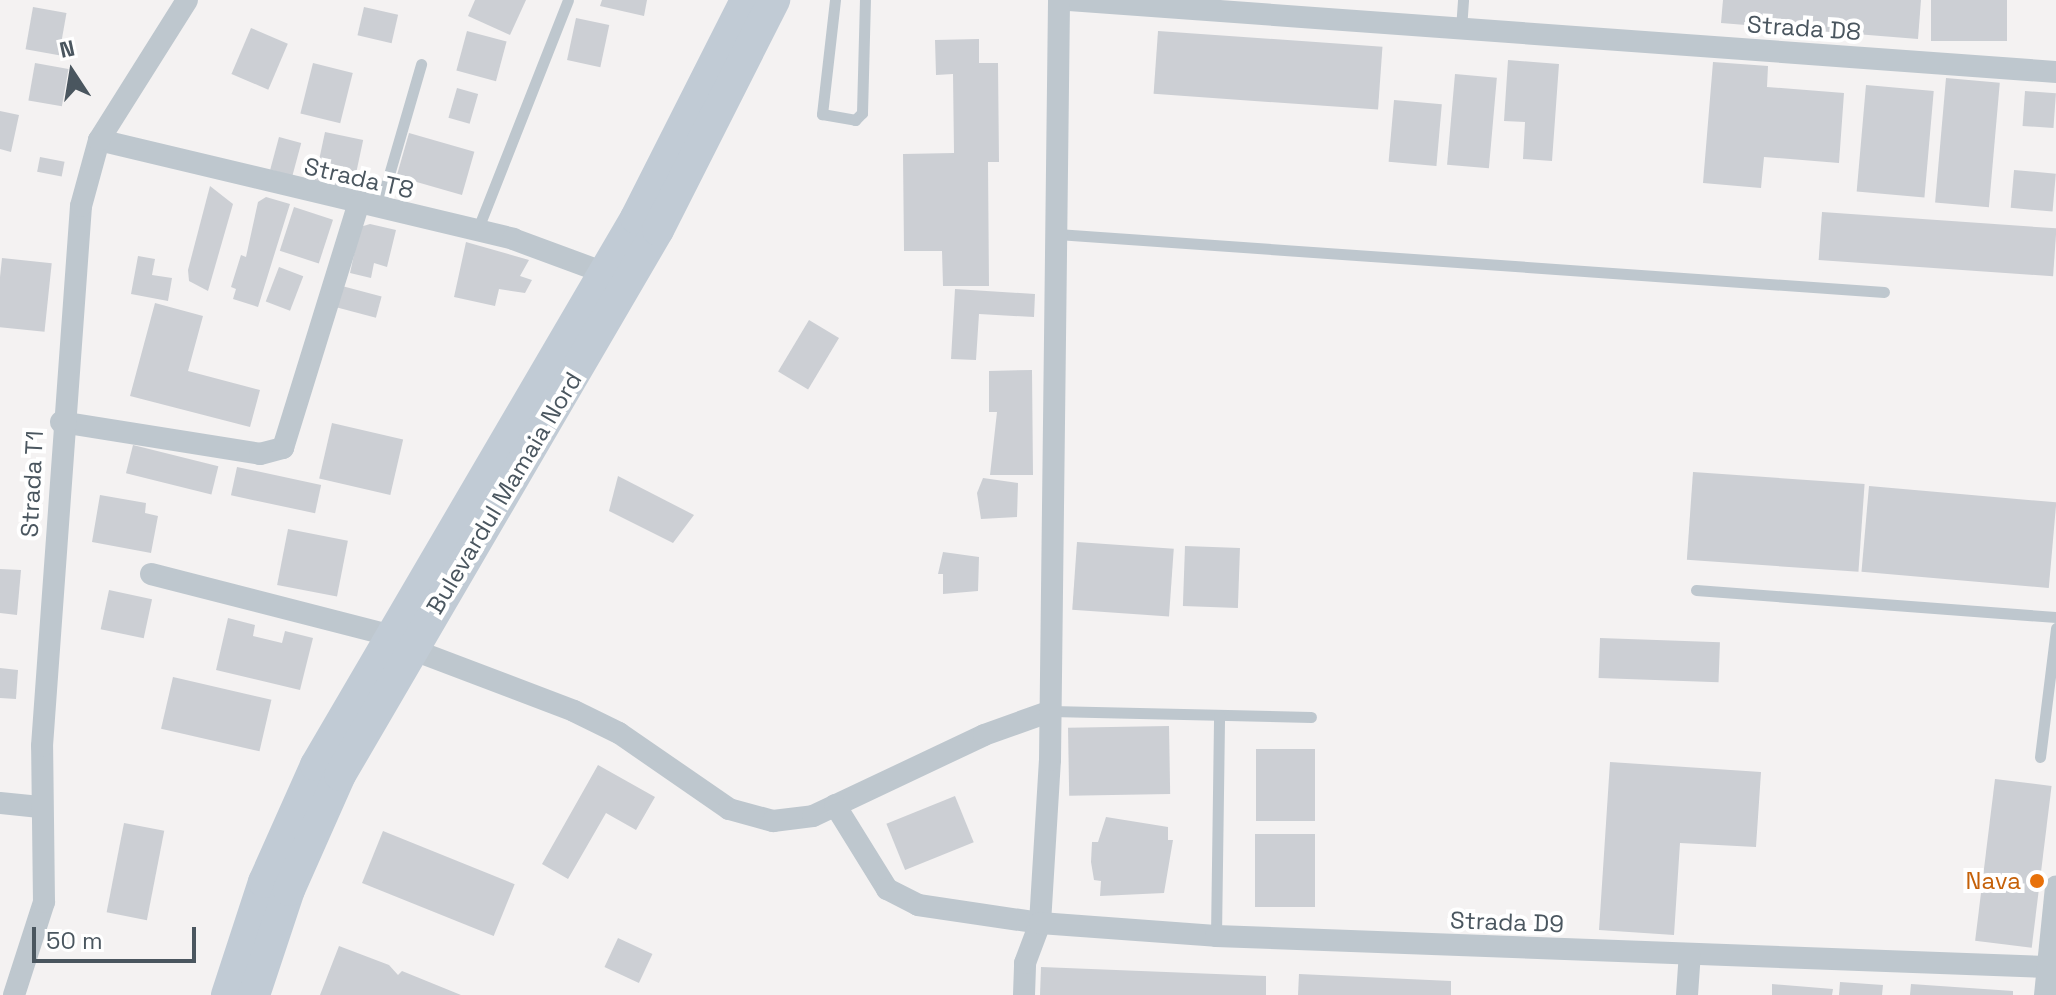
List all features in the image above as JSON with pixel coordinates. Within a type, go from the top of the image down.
[{"type":"main road","name":"Bulevardul Mamaia Nord","points":[[254,995],[316,826],[400,642],[605,273],[746,0]]},
{"type":"main road","name":"Bulevardul Mamaia Nord","points":[[227,995],[291,816],[658,230],[774,0]]},
{"type":"street","name":"Strada T1","points":[[14,995],[44,902],[40,807],[61,422],[81,206],[99,140],[187,0]]},
{"type":"street","points":[[1024,995],[1025,963],[1040,923],[1051,711],[1059,0]]},
{"type":"street","name":"Strada D8","points":[[1069,0],[2056,72]]},
{"type":"street","name":"Strada T8","points":[[99,140],[477,231],[605,273]]},
{"type":"street","points":[[61,422],[260,454],[283,448],[368,207]]},
{"type":"street","points":[[151,574],[400,642],[619,733],[751,818],[813,816],[1051,711]]},
{"type":"street","points":[[0,803],[40,807]]},
{"type":"street","name":"Strada D9","points":[[835,805],[887,889],[918,905],[1040,923],[1216,936],[2047,967]]},
{"type":"street","points":[[2045,995],[2056,887]]},
{"type":"street","points":[[1687,995],[1690,956]]},
{"type":"lane","points":[[477,231],[568,0]]},
{"type":"lane","points":[[835,0],[822,114],[855,120],[862,113],[865,0]]},
{"type":"lane","points":[[1461,29],[1463,0]]},
{"type":"lane","points":[[368,207],[421,64]]},
{"type":"lane","points":[[1057,234],[1884,292]]},
{"type":"lane","points":[[1696,590],[2056,617]]},
{"type":"lane","points":[[2040,757],[2056,628]]},
{"type":"lane","points":[[1051,711],[1311,717]]},
{"type":"lane","points":[[1216,936],[1219,715]]},
{"type":"building","points":[[475,0],[526,0],[510,35],[468,16]]},
{"type":"building","points":[[602,0],[647,0],[644,16],[600,6]]},
{"type":"building","points":[[1723,0],[1921,0],[1918,39],[1721,23]]},
{"type":"building","points":[[1931,0],[2007,0],[2007,41],[1931,41]]},
{"type":"building","points":[[33,7],[66,13],[59,55],[26,49]]},
{"type":"building","points":[[364,7],[398,15],[392,43],[357,35]]},
{"type":"building","points":[[576,18],[609,25],[600,67],[567,60]]},
{"type":"building","points":[[251,28],[288,44],[268,90],[231,74]]},
{"type":"building","points":[[467,31],[507,42],[496,81],[456,71]]},
{"type":"building","points":[[1158,31],[1382,47],[1378,110],[1154,94]]},
{"type":"building","points":[[979,39],[979,63],[998,63],[999,162],[988,162],[989,286],[943,286],[942,251],[904,251],[903,154],[954,153],[953,74],[936,75],[935,40]]},
{"type":"building","points":[[1508,60],[1559,64],[1552,161],[1523,159],[1525,122],[1504,121]]},
{"type":"building","points":[[1713,62],[1768,66],[1767,87],[1844,93],[1839,163],[1764,157],[1761,188],[1703,183]]},
{"type":"building","points":[[35,63],[68,69],[62,106],[28,100]]},
{"type":"building","points":[[313,63],[353,73],[340,123],[300,113]]},
{"type":"building","points":[[1455,74],[1497,78],[1489,168],[1447,165]]},
{"type":"building","points":[[1946,78],[2000,83],[1989,207],[1935,203]]},
{"type":"building","points":[[1866,85],[1934,91],[1924,198],[1857,192]]},
{"type":"building","points":[[457,88],[478,94],[470,124],[448,118]]},
{"type":"building","points":[[2025,91],[2056,93],[2053,128],[2023,126]]},
{"type":"building","points":[[1394,100],[1442,104],[1436,166],[1389,162]]},
{"type":"building","points":[[0,111],[19,115],[11,152],[0,149]]},
{"type":"building","points":[[325,132],[363,140],[353,190],[314,182]]},
{"type":"building","points":[[409,133],[474,152],[462,195],[397,176]]},
{"type":"building","points":[[279,137],[301,143],[292,176],[270,170]]},
{"type":"building","points":[[40,157],[65,162],[62,176],[37,172]]},
{"type":"building","points":[[2014,170],[2056,174],[2053,212],[2011,208]]},
{"type":"building","points":[[210,186],[233,204],[208,291],[189,281],[188,270]]},
{"type":"building","points":[[266,197],[290,204],[258,307],[233,299],[236,289],[231,287],[241,255],[246,257],[258,202]]},
{"type":"building","points":[[294,207],[333,220],[319,263],[280,251]]},
{"type":"building","points":[[1822,212],[2056,228],[2053,276],[1819,260]]},
{"type":"building","points":[[370,224],[396,230],[387,267],[374,263],[371,278],[350,273],[360,227]]},
{"type":"building","points":[[466,242],[529,260],[520,276],[532,280],[525,293],[499,289],[495,306],[454,297]]},
{"type":"building","points":[[138,256],[155,259],[152,275],[172,278],[168,301],[131,294]]},
{"type":"building","points":[[2,258],[52,263],[45,332],[0,327]]},
{"type":"building","points":[[279,267],[303,276],[290,311],[266,302]]},
{"type":"building","points":[[342,286],[382,297],[376,318],[336,307]]},
{"type":"building","points":[[955,289],[1035,294],[1034,317],[979,314],[976,360],[951,359]]},
{"type":"building","points":[[155,303],[203,316],[188,371],[260,390],[250,427],[130,396]]},
{"type":"building","points":[[809,320],[839,338],[808,389],[778,371]]},
{"type":"building","points":[[1032,370],[1033,475],[990,475],[997,412],[989,412],[989,371]]},
{"type":"building","points":[[332,423],[403,439],[390,495],[319,479]]},
{"type":"building","points":[[133,445],[218,466],[211,494],[126,473]]},
{"type":"building","points":[[237,467],[321,485],[315,513],[231,495]]},
{"type":"building","points":[[1693,472],[1865,484],[1858,572],[1687,560]]},
{"type":"building","points":[[618,476],[694,515],[673,543],[609,511]]},
{"type":"building","points":[[983,478],[1018,483],[1017,517],[981,519],[977,493]]},
{"type":"building","points":[[1869,486],[2056,502],[2049,588],[1862,572]]},
{"type":"building","points":[[100,495],[146,503],[145,513],[158,516],[151,553],[92,542]]},
{"type":"building","points":[[288,529],[348,541],[337,597],[277,585]]},
{"type":"building","points":[[1077,542],[1174,549],[1169,617],[1072,610]]},
{"type":"building","points":[[1185,546],[1240,548],[1238,608],[1183,606]]},
{"type":"building","points":[[943,552],[979,557],[978,591],[943,594],[943,574],[938,574]]},
{"type":"building","points":[[0,569],[21,570],[17,615],[0,613]]},
{"type":"building","points":[[109,590],[152,599],[144,638],[101,629]]},
{"type":"building","points":[[228,618],[255,625],[253,636],[282,643],[285,631],[313,638],[300,690],[216,670]]},
{"type":"building","points":[[1600,638],[1720,642],[1719,682],[1599,678]]},
{"type":"building","points":[[0,668],[18,670],[16,699],[0,698]]},
{"type":"building","points":[[173,677],[271,700],[259,751],[161,729]]},
{"type":"building","points":[[1169,726],[1170,794],[1069,796],[1068,728]]},
{"type":"building","points":[[1256,749],[1315,749],[1315,821],[1256,821]]},
{"type":"building","points":[[1610,762],[1761,772],[1756,847],[1680,843],[1674,935],[1599,930]]},
{"type":"building","points":[[598,765],[655,797],[636,830],[606,813],[568,879],[542,864]]},
{"type":"building","points":[[1995,779],[2052,786],[2032,948],[1975,941]]},
{"type":"building","points":[[955,796],[974,842],[905,870],[886,824]]},
{"type":"building","points":[[1106,817],[1168,827],[1168,840],[1173,840],[1164,893],[1100,896],[1101,881],[1094,880],[1091,862],[1092,842],[1098,842]]},
{"type":"building","points":[[124,823],[164,831],[147,920],[107,912]]},
{"type":"building","points":[[383,831],[515,884],[494,936],[362,883]]},
{"type":"building","points":[[1255,834],[1315,834],[1315,907],[1255,907]]},
{"type":"building","points":[[618,938],[652,954],[639,983],[604,967]]},
{"type":"building","points":[[339,946],[389,965],[398,975],[402,971],[461,995],[320,995]]},
{"type":"building","points":[[1041,967],[1266,976],[1266,995],[1040,995]]},
{"type":"building","points":[[1299,974],[1451,981],[1451,995],[1298,995]]},
{"type":"building","points":[[1840,982],[1883,985],[1882,995],[1839,995]]},
{"type":"building","points":[[1772,984],[1833,989],[1832,995],[1772,995]]},
{"type":"building","points":[[1911,984],[2013,991],[2013,995],[1910,995]]},
{"type":"place","name":"Nava","points":[[2037,881]]}]
